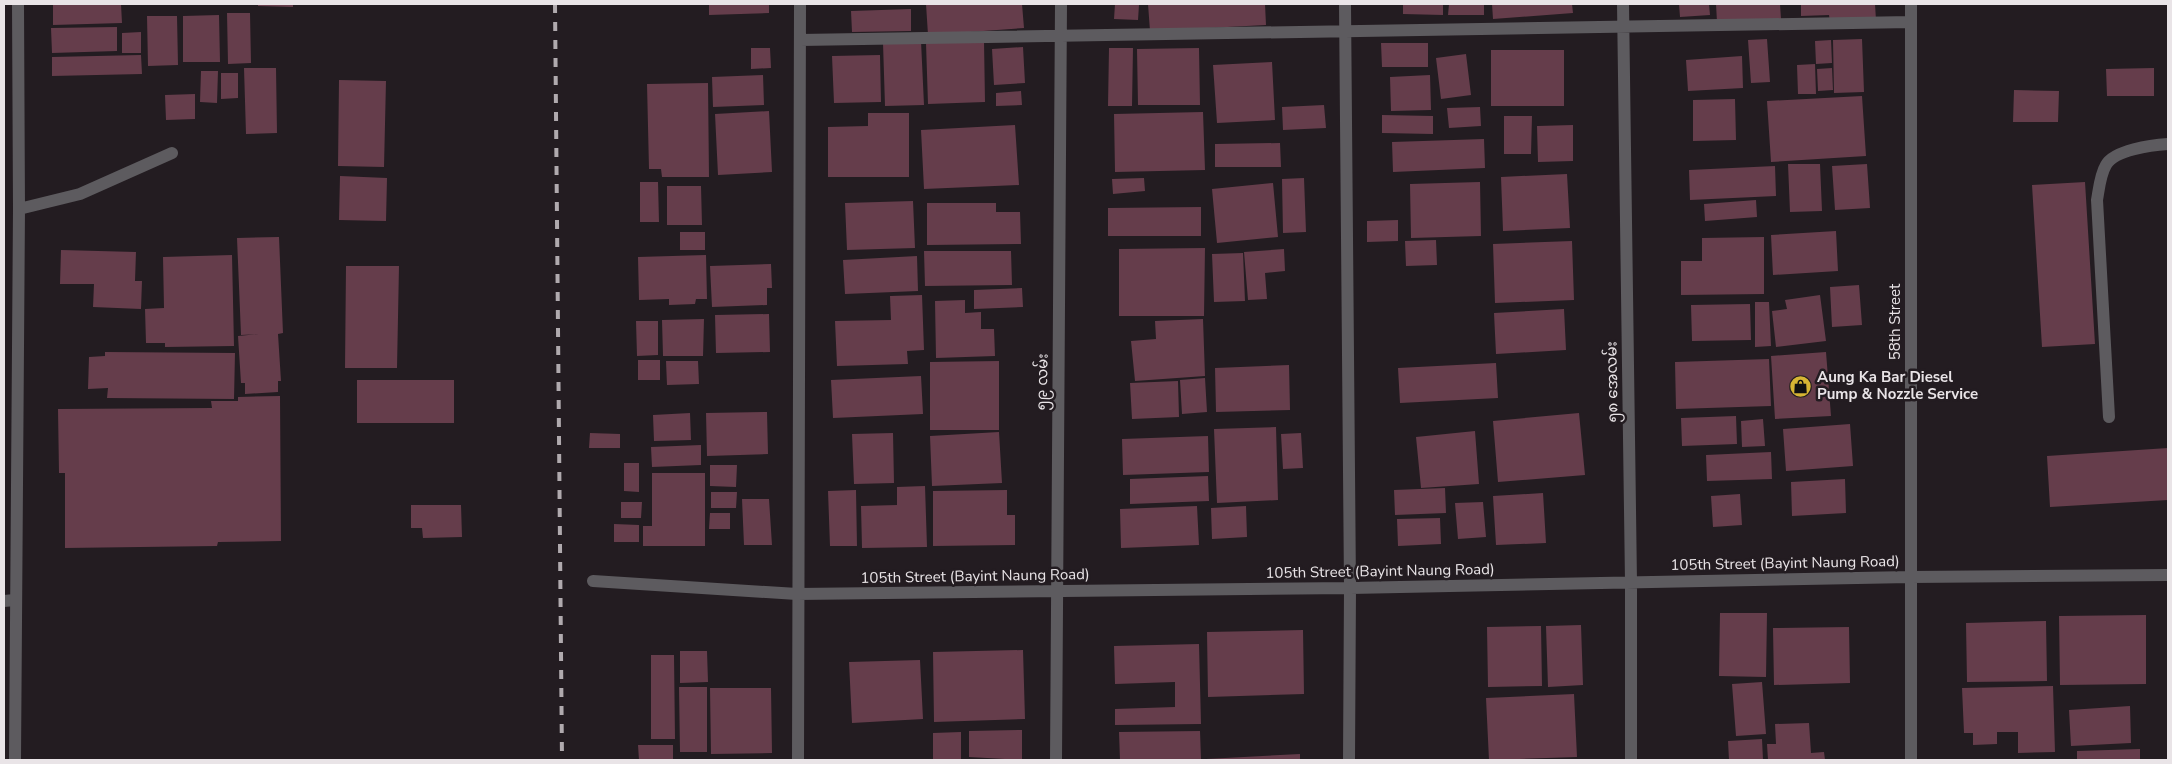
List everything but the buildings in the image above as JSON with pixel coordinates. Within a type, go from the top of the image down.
[{"type":"street","points":[[15,760],[9,600],[20,209],[18,4]]},
{"type":"street","points":[[798,760],[800,4]]},
{"type":"street","name":"၅၉ လမ်း","points":[[1056,760],[1062,4]]},
{"type":"street","points":[[1345,4],[1350,588],[1349,760]]},
{"type":"street","name":"၅၈ အေလမ်း","points":[[1623,4],[1631,582],[1631,760]]},
{"type":"street","name":"58th Street","points":[[1910,4],[1912,22],[1911,760]]},
{"type":"street","points":[[800,40],[1912,22]]},
{"type":"street","points":[[2108,417],[2097,200],[2101,181],[2106,164],[2122,153],[2168,144]]},
{"type":"street","points":[[20,209],[80,194],[172,153]]},
{"type":"street","name":"105th Street (Bayint Naung Road)","points":[[593,581],[797,594],[1350,588],[1910,577],[2168,576]]},
{"type":"railway","points":[[555,4],[562,760]]},
{"type":"place","name":"Aung Ka Bar Diesel Pump & Nozzle Service","points":[[1801,386]]}]
